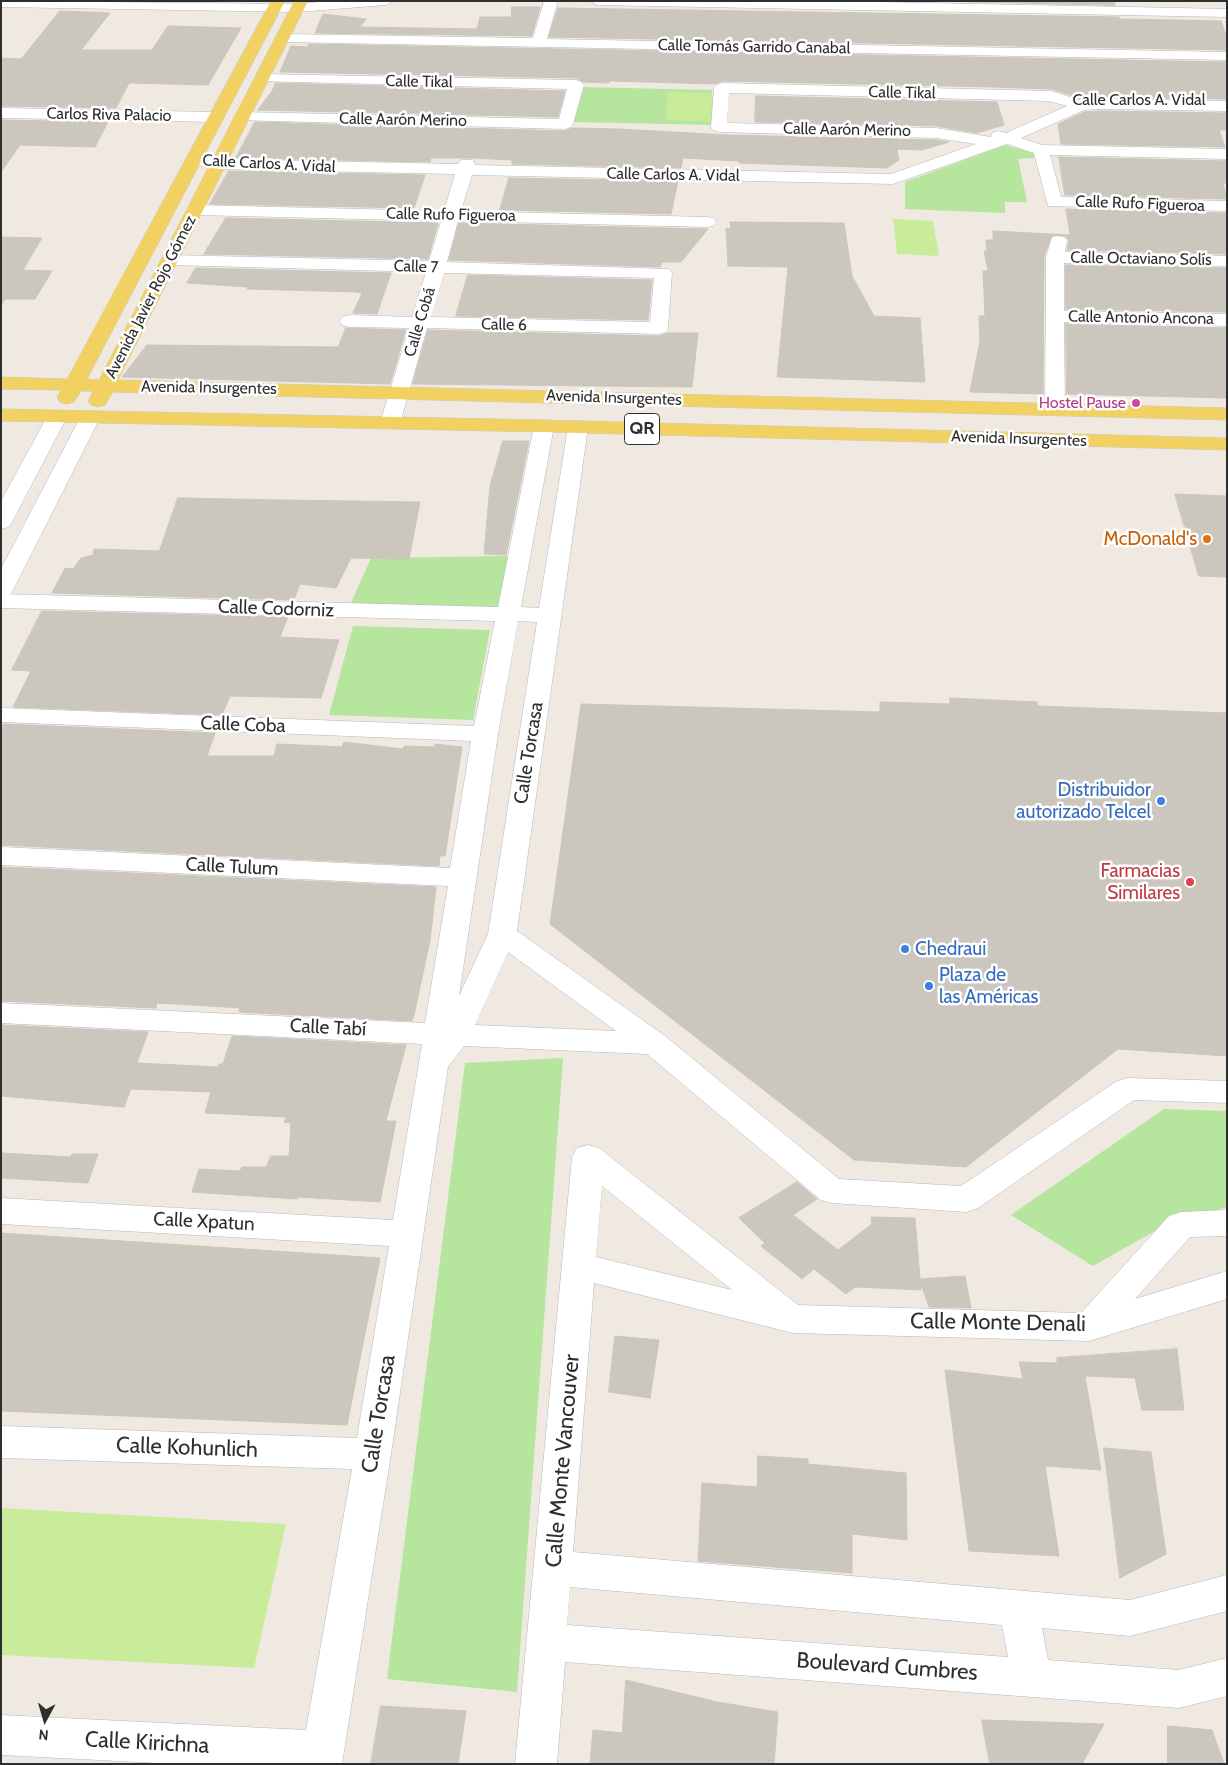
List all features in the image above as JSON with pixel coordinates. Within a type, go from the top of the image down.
[{"type":"main road","name":"Avenida Javier Rojo Gómez","points":[[57,417],[277,4]]},
{"type":"main road","name":"Avenida Javier Rojo Gómez","points":[[90,418],[282,38],[303,5]]},
{"type":"main road","name":"Avenida Insurgentes","points":[[1,383],[1227,414]]},
{"type":"main road","name":"Avenida Insurgentes","points":[[1,415],[544,426],[1227,444]]},
{"type":"street","points":[[201,1],[303,5],[386,1]]},
{"type":"street","points":[[540,42],[551,1]]},
{"type":"street","points":[[597,1],[735,3],[795,8],[1227,13]]},
{"type":"street","points":[[2,3],[277,4]]},
{"type":"street","points":[[797,32],[797,48]]},
{"type":"street","name":"Calle Tomás Garrido Canabal","points":[[282,38],[1227,56]]},
{"type":"street","points":[[1086,38],[1089,53]]},
{"type":"street","points":[[771,90],[776,47]]},
{"type":"street","name":"Calle Tikal","points":[[262,78],[576,85],[565,124]]},
{"type":"street","name":"Calle Tikal","points":[[719,127],[722,88],[1051,96],[1081,106]]},
{"type":"street","name":"Calle Carlos A. Vidal","points":[[992,139],[1065,100],[1098,98],[1227,100]]},
{"type":"street","name":"Calle Carlos A. Vidal","points":[[194,160],[893,179],[1081,106],[1101,104],[1227,106]]},
{"type":"street","name":"Carlos Riva Palacio","points":[[1,113],[216,118]]},
{"type":"street","name":"Calle Aarón Merino","points":[[242,117],[565,124]]},
{"type":"street","name":"Calle Aarón Merino","points":[[719,127],[936,133],[992,139],[1041,150],[1227,154]]},
{"type":"street","name":"Calle Rufo Figueroa","points":[[1041,150],[1054,202],[1227,206]]},
{"type":"street","name":"Calle Cobá","points":[[390,423],[466,167]]},
{"type":"street","name":"Calle Rufo Figueroa","points":[[195,210],[707,222]]},
{"type":"street","points":[[1055,409],[1055,257],[1058,238]]},
{"type":"street","name":"Calle Octaviano Solís","points":[[1055,257],[1227,261]]},
{"type":"street","name":"Calle 7","points":[[170,260],[663,273],[659,328]]},
{"type":"street","name":"Calle Antonio Ancona","points":[[1055,316],[1227,320]]},
{"type":"street","name":"Calle 6","points":[[349,321],[659,328]]},
{"type":"street","name":"Avenida Javier Rojo Gómez","points":[[1,522],[57,417]]},
{"type":"street","name":"Avenida Javier Rojo Gómez","points":[[1,592],[90,418]]},
{"type":"street","name":"Calle Torcasa","points":[[322,1758],[373,1454],[406,1234],[443,1044],[462,878],[485,734],[544,426]]},
{"type":"street","name":"Calle Torcasa","points":[[443,1044],[502,934],[578,427]]},
{"type":"street","name":"Calle Codorniz","points":[[1,602],[550,615]]},
{"type":"street","name":"Calle Coba","points":[[1,715],[485,734]]},
{"type":"street","name":"Calle Tulum","points":[[1,856],[462,878]]},
{"type":"street","points":[[502,934],[654,1044],[832,1191],[967,1199],[1128,1089],[1227,1092]]},
{"type":"street","name":"Calle Tabí","points":[[1,1012],[443,1044],[654,1044]]},
{"type":"street","name":"Calle Monte Vancouver","points":[[536,1764],[588,1157],[792,1319]]},
{"type":"street","name":"Calle Xpatun","points":[[1,1211],[406,1234]]},
{"type":"street","points":[[1089,1327],[1181,1225],[1227,1223]]},
{"type":"street","name":"Calle Monte Denali","points":[[580,1266],[792,1319],[1089,1327],[1227,1285]]},
{"type":"street","name":"Calle Kohunlich","points":[[1,1442],[373,1454]]},
{"type":"street","points":[[553,1568],[1130,1618],[1227,1593]]},
{"type":"street","points":[[1019,1608],[1031,1678]]},
{"type":"street","name":"Boulevard Cumbres","points":[[546,1642],[1179,1689],[1227,1677]]},
{"type":"street","name":"Calle Kirichna","points":[[1,1735],[322,1758]]},
{"type":"green space","points":[[580,87],[712,90],[714,125],[574,122]]},
{"type":"green space","points":[[668,92],[712,93],[711,121],[666,120]]},
{"type":"green space","points":[[1005,145],[1034,153],[1034,158],[1018,159],[1027,202],[1005,202],[1005,213],[905,209],[905,182]]},
{"type":"green space","points":[[893,219],[933,221],[939,256],[897,254]]},
{"type":"green space","points":[[510,556],[498,609],[350,605],[371,558]]},
{"type":"green space","points":[[353,626],[490,630],[473,720],[329,715]]},
{"type":"green space","points":[[563,1058],[517,1692],[387,1679],[465,1063]]},
{"type":"green space","points":[[1164,1109],[1227,1111],[1227,1207],[1169,1223],[1093,1266],[1011,1215]]},
{"type":"green space","points":[[1,1508],[286,1524],[254,1668],[1,1655]]},
{"type":"building","points":[[934,1],[1114,1],[1115,5]]},
{"type":"building","points":[[512,7],[540,7],[532,36],[315,33],[323,14],[366,19],[360,27],[477,29],[480,17],[511,17]]},
{"type":"building","points":[[558,8],[1119,17],[1120,19],[1221,21],[1227,38],[1227,50],[549,37]]},
{"type":"building","points":[[60,11],[110,13],[81,50],[152,50],[168,26],[241,28],[208,85],[129,83],[116,108],[1,106],[1,58],[21,59]]},
{"type":"building","points":[[309,44],[1227,62],[1227,99],[1101,97],[1082,99],[1051,89],[992,87],[722,81],[715,84],[609,81],[609,83],[583,82],[576,78],[280,72],[291,46],[307,47]]},
{"type":"building","points":[[276,83],[565,91],[558,117],[258,110]]},
{"type":"building","points":[[756,96],[997,102],[1004,125],[977,133],[936,126],[755,122]]},
{"type":"building","points":[[1084,112],[1227,113],[1227,130],[1219,130],[1225,147],[1061,144],[1058,124]]},
{"type":"building","points":[[1,120],[108,122],[95,147],[20,145],[1,172]]},
{"type":"building","points":[[255,122],[565,131],[572,128],[619,129],[727,135],[936,140],[949,142],[922,150],[897,149],[899,160],[887,168],[739,163],[739,161],[683,158],[681,168],[512,164],[512,160],[473,158],[431,158],[430,162],[236,158]]},
{"type":"building","points":[[1059,157],[1227,161],[1227,183],[1223,183],[1227,199],[1065,195]]},
{"type":"building","points":[[229,171],[425,175],[414,208],[210,204]]},
{"type":"building","points":[[509,178],[678,181],[671,214],[500,210]]},
{"type":"building","points":[[1066,209],[1227,213],[1227,254],[1067,250],[1069,241],[1066,236],[1052,235],[1044,257],[1043,394],[970,392],[980,341],[979,316],[985,316],[983,271],[988,271],[984,251],[987,251],[986,240],[993,240],[993,231],[1070,235]]},
{"type":"building","points":[[226,218],[438,223],[428,259],[204,254]]},
{"type":"building","points":[[730,222],[844,223],[852,276],[874,316],[920,318],[925,382],[777,377],[788,267],[728,266],[726,228],[731,229]]},
{"type":"building","points":[[459,223],[708,229],[681,262],[662,262],[660,267],[449,260]]},
{"type":"building","points":[[1,237],[42,238],[23,270],[52,271],[35,299],[5,299],[1,305]]},
{"type":"building","points":[[1066,265],[1227,268],[1227,312],[1066,309]]},
{"type":"building","points":[[196,268],[391,273],[377,314],[353,313],[362,293],[357,292],[247,289],[248,287],[187,283]]},
{"type":"building","points":[[468,275],[652,280],[648,320],[456,316]]},
{"type":"building","points":[[1066,324],[1227,328],[1227,398],[1067,394]]},
{"type":"building","points":[[346,328],[406,330],[390,384],[122,377],[147,345],[338,347]]},
{"type":"building","points":[[428,330],[659,336],[668,333],[698,333],[692,387],[413,384]]},
{"type":"building","points":[[503,441],[529,441],[506,555],[484,554],[490,486]]},
{"type":"building","name":"McDonald's","points":[[1175,494],[1227,496],[1227,577],[1199,576]]},
{"type":"building","points":[[178,498],[420,502],[409,559],[351,558],[336,588],[300,584],[294,600],[52,593],[65,568],[73,569],[81,558],[93,555],[94,549],[159,551]]},
{"type":"building","points":[[42,611],[288,617],[280,637],[339,640],[321,698],[230,696],[222,715],[13,707],[31,671],[12,670]]},
{"type":"building","name":"Plaza de las Américas","points":[[950,698],[1037,702],[1038,706],[1227,713],[1227,1056],[1118,1049],[966,1167],[854,1160],[550,924],[581,704],[880,712],[880,702],[950,704]]},
{"type":"building","points":[[4,724],[215,733],[207,756],[274,756],[277,744],[342,747],[344,742],[403,749],[404,746],[435,747],[435,744],[462,747],[445,856],[440,856],[439,866],[1,845],[1,729]]},
{"type":"building","points":[[1,867],[436,887],[430,941],[412,1021],[239,1012],[240,1008],[157,1003],[156,1008],[1,1001]]},
{"type":"building","points":[[1,1025],[148,1032],[137,1063],[218,1067],[219,1064],[223,1064],[232,1036],[406,1045],[386,1121],[396,1121],[380,1202],[192,1192],[199,1169],[240,1171],[242,1167],[266,1167],[271,1156],[289,1156],[291,1123],[284,1122],[286,1117],[205,1113],[211,1092],[131,1089],[124,1107],[1,1096]]},
{"type":"building","points":[[1,1153],[70,1157],[72,1154],[98,1154],[88,1183],[1,1178]]},
{"type":"building","points":[[797,1182],[817,1199],[793,1215],[838,1250],[872,1224],[871,1217],[915,1218],[920,1279],[965,1276],[971,1308],[929,1307],[920,1281],[921,1290],[855,1287],[846,1294],[814,1269],[802,1279],[761,1246],[765,1243],[739,1218]]},
{"type":"building","points":[[1,1233],[380,1258],[347,1425],[1,1411]]},
{"type":"building","points":[[615,1336],[659,1340],[650,1398],[609,1392]]},
{"type":"building","points":[[1177,1349],[1184,1410],[1142,1410],[1135,1378],[1085,1376],[1101,1470],[1045,1466],[1059,1556],[969,1551],[945,1370],[1023,1379],[1019,1362],[1057,1363],[1057,1358]]},
{"type":"building","points":[[1104,1448],[1151,1452],[1166,1554],[1120,1578]]},
{"type":"building","points":[[758,1456],[808,1459],[808,1464],[906,1473],[907,1540],[852,1534],[852,1573],[698,1561],[702,1483],[757,1487]]},
{"type":"building","points":[[626,1680],[717,1702],[778,1712],[774,1764],[590,1764],[593,1730],[622,1733]]},
{"type":"building","points":[[381,1706],[466,1711],[458,1764],[371,1764]]},
{"type":"building","points":[[982,1720],[1104,1724],[1082,1764],[990,1764]]},
{"type":"building","points":[[1168,1726],[1212,1730],[1224,1764],[1168,1764]]},
{"type":"place","name":"Hostel Pause","points":[[1136,403]]},
{"type":"place","name":"McDonald's","points":[[1207,539]]},
{"type":"place","name":"Distribuidor autorizado Telcel","points":[[1161,801]]},
{"type":"place","name":"Farmacias Similares","points":[[1190,882]]},
{"type":"place","name":"Chedraui","points":[[905,949]]},
{"type":"place","name":"Plaza de las Américas","points":[[929,986]]}]
